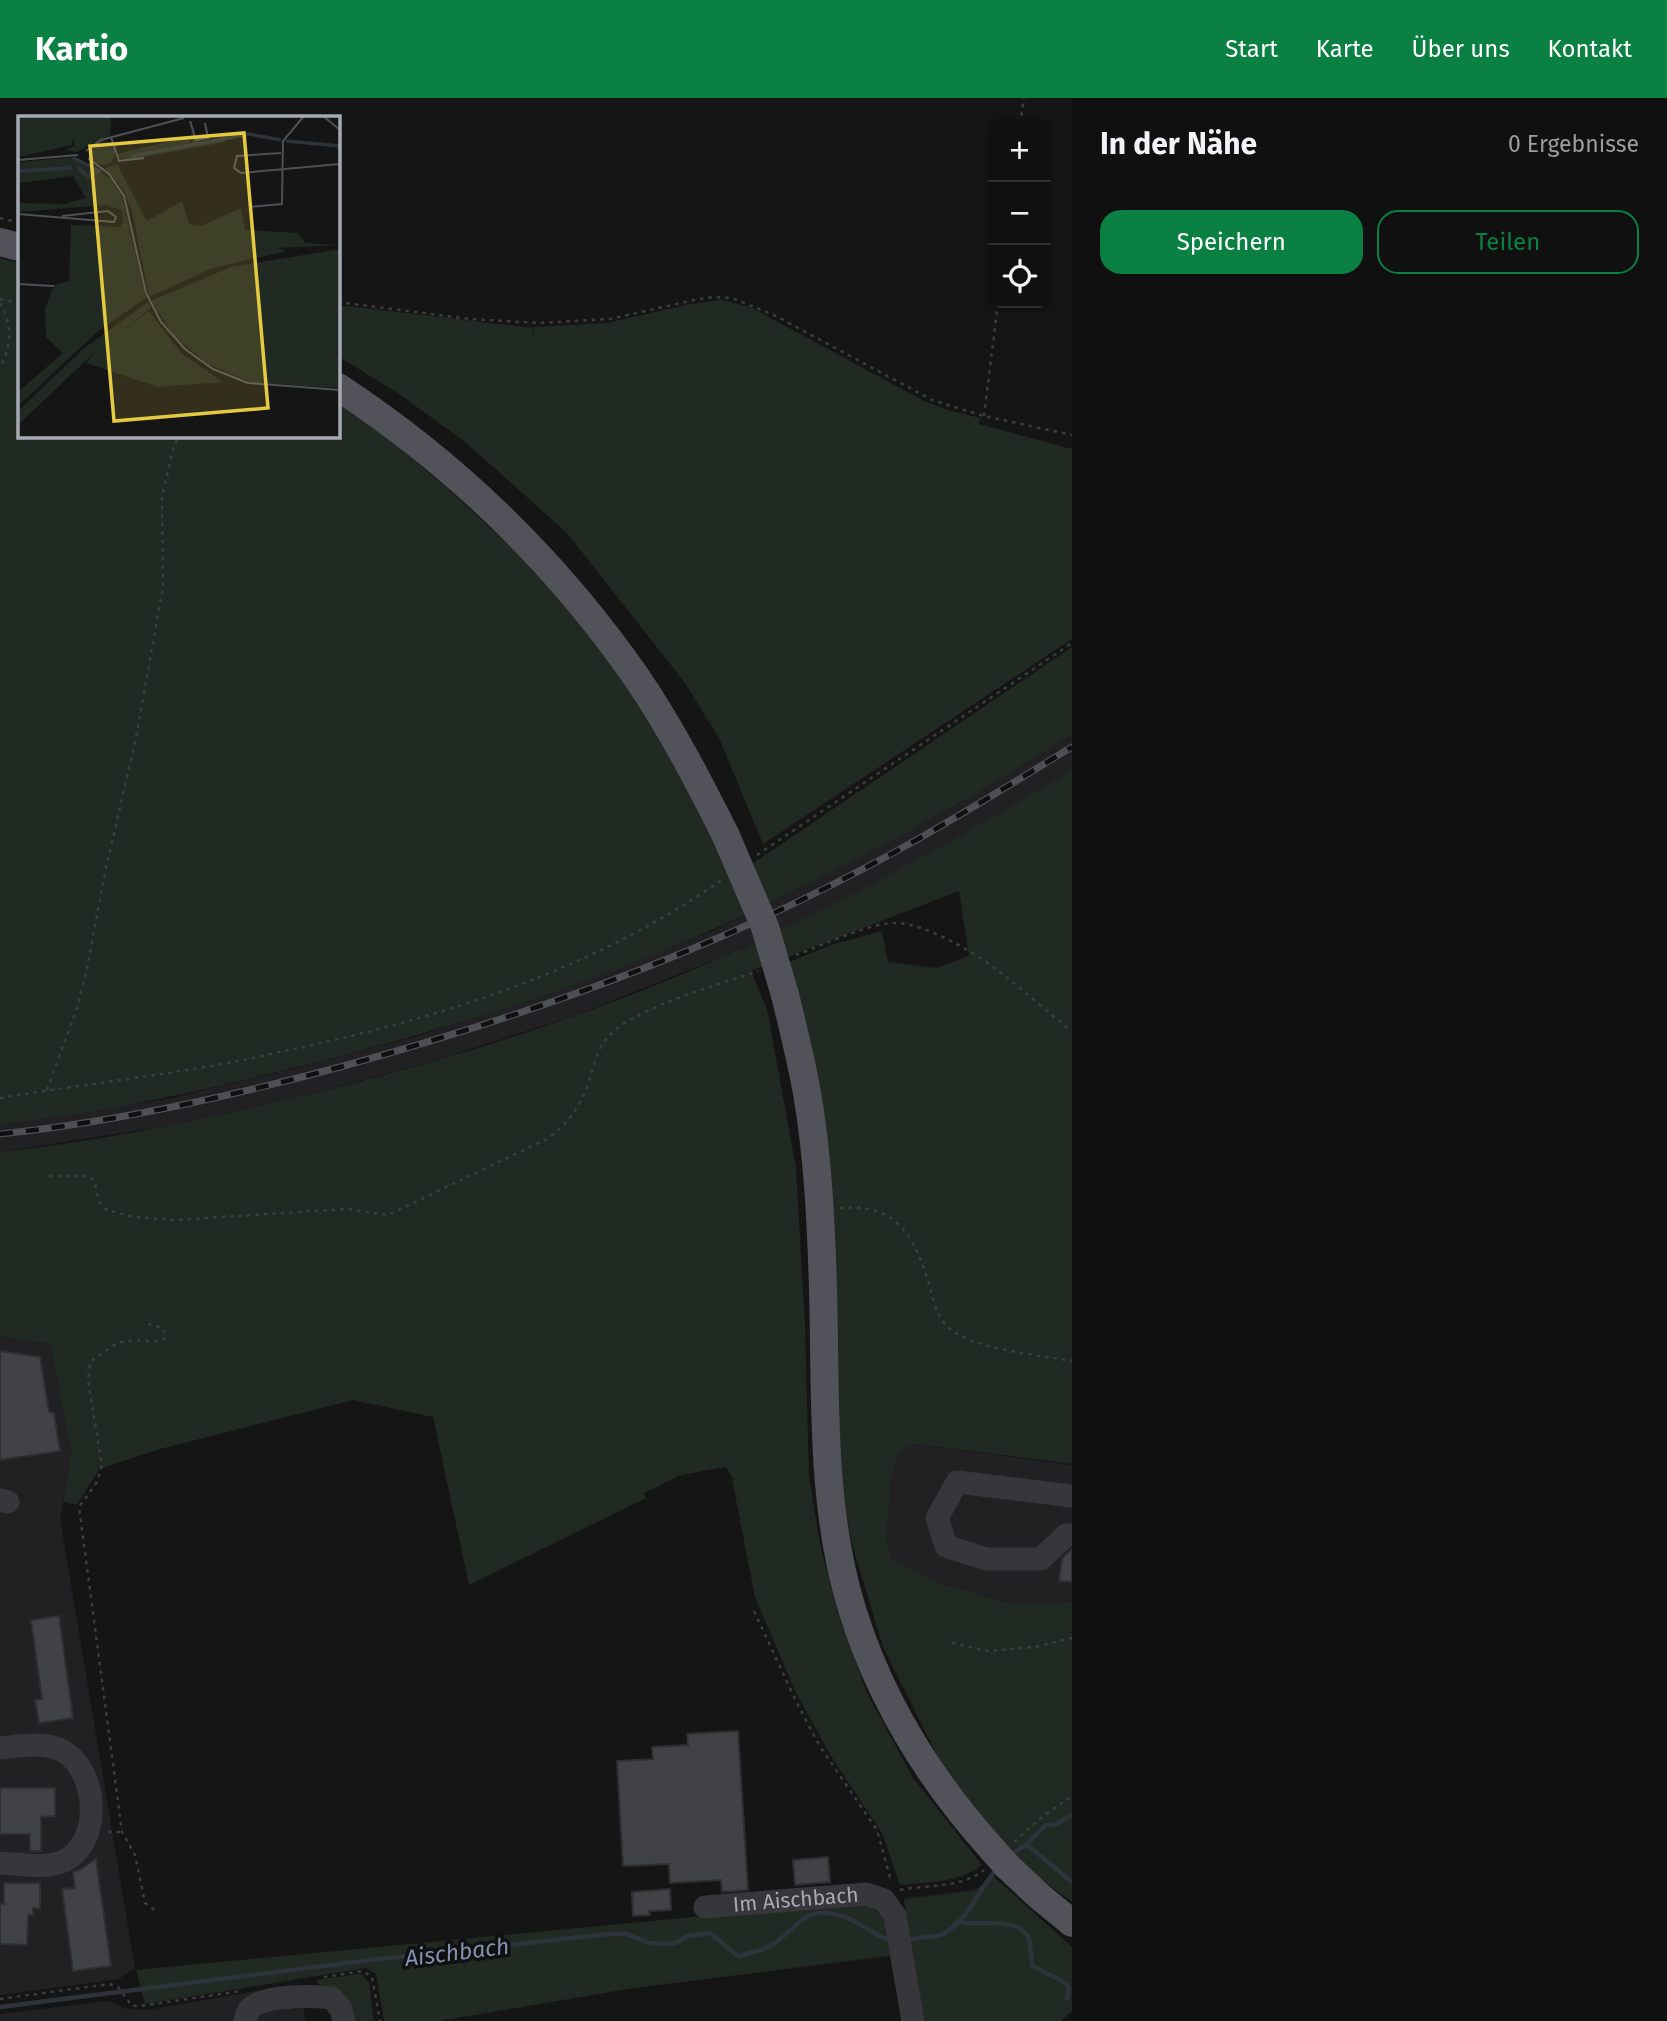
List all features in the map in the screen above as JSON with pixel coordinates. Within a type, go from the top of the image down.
[{"type":"main road","points":[[0,242],[18,247]]},
{"type":"main road","points":[[340,388],[391,423],[449,469],[539,555],[638,679],[688,761],[726,836],[765,927],[785,995],[808,1096],[815,1150],[823,1288],[831,1511],[852,1607],[889,1702],[942,1790],[1000,1858],[1072,1923]]},
{"type":"street","points":[[1072,1496],[957,1482],[937,1518],[946,1546],[986,1559],[1041,1559],[1066,1535],[1072,1535]]},
{"type":"street","points":[[0,1748],[39,1744],[64,1752],[78,1764],[88,1784],[92,1811],[89,1830],[78,1850],[65,1860],[39,1864],[0,1863]]},
{"type":"street","name":"Im Aischbach","points":[[705,1907],[866,1894],[884,1900],[895,1916],[913,2021]]},
{"type":"street","points":[[245,2021],[250,2009],[263,2002],[306,1995],[332,1998],[341,2009],[344,2021]]},
{"type":"path","points":[[1021,119],[1024,98]]},
{"type":"path","points":[[0,218],[18,223]]},
{"type":"path","points":[[340,302],[470,319],[538,323],[610,319],[694,300],[732,298],[774,315],[932,400],[985,416],[1072,435]]},
{"type":"path","points":[[0,301],[18,303]]},
{"type":"path","points":[[0,301],[9,330],[8,354],[0,367]]},
{"type":"path","points":[[985,416],[997,308]]},
{"type":"path","points":[[47,1090],[77,1008],[86,973],[106,868],[136,738],[163,587],[162,496],[178,438]]},
{"type":"path","points":[[754,857],[1072,643]]},
{"type":"path","points":[[0,1098],[201,1068],[332,1041],[452,1009],[579,961],[676,910],[732,872]]},
{"type":"path","points":[[786,960],[879,925],[897,923],[921,927],[955,942],[996,968],[1072,1031]]},
{"type":"path","points":[[49,1176],[89,1176],[95,1183],[99,1202],[107,1210],[134,1217],[174,1220],[347,1209],[388,1215],[506,1160],[561,1130],[581,1101],[601,1046],[614,1030],[626,1022],[648,1010],[763,968]]},
{"type":"path","points":[[853,1206],[885,1213],[900,1223],[909,1234],[940,1317],[957,1334],[975,1343],[1072,1361]]},
{"type":"path","points":[[148,1324],[161,1327],[166,1335],[164,1339],[155,1342],[133,1340],[119,1343],[90,1363],[88,1368],[102,1465],[97,1482],[79,1507],[122,1832],[135,1855],[145,1903],[156,1911]]},
{"type":"path","points":[[754,1611],[820,1745],[877,1829],[894,1891]]},
{"type":"path","points":[[952,1643],[988,1651],[1035,1647],[1072,1637]]},
{"type":"path","points":[[0,1999],[110,1984],[118,1987],[124,1997]]},
{"type":"shaded area","points":[[0,258],[18,263],[18,438],[340,438],[340,405],[386,437],[447,488],[528,563],[605,652],[649,717],[704,814],[748,913],[601,975],[501,1010],[399,1040],[262,1076],[175,1095],[88,1112],[0,1124]]},
{"type":"shaded area","points":[[722,300],[750,307],[926,402],[980,418],[979,424],[1072,449],[1072,639],[763,844],[719,738],[685,683],[567,533],[464,441],[399,394],[340,357],[340,305],[533,328],[534,342],[534,327],[607,323],[690,304]]},
{"type":"shaded area","points":[[1072,647],[1072,735],[988,787],[852,863],[769,903],[752,864]]},
{"type":"shaded area","points":[[1072,735],[1072,770],[1003,812],[866,889],[757,941],[577,1015],[427,1063],[295,1098],[173,1125],[0,1152],[0,1124],[167,1099],[418,1036],[567,988],[712,931],[852,863],[988,787]]},
{"type":"shaded area","points":[[1072,770],[1072,1464],[915,1444],[905,1449],[897,1459],[892,1474],[886,1537],[893,1561],[940,1583],[1008,1603],[1072,1602],[1072,1902],[1027,1869],[951,1783],[883,1647],[852,1544],[837,1462],[789,962],[831,945],[882,931],[888,962],[936,968],[969,956],[959,891],[788,957],[779,930],[928,854]]},
{"type":"shaded area","points":[[757,941],[765,965],[751,971],[767,1009],[796,1168],[805,1325],[809,1476],[820,1544],[837,1610],[867,1693],[913,1778],[982,1865],[973,1871],[943,1881],[900,1885],[882,1833],[831,1756],[796,1693],[755,1597],[732,1479],[741,1478],[733,1478],[726,1467],[681,1475],[644,1493],[646,1498],[469,1585],[433,1417],[353,1400],[160,1449],[99,1469],[77,1505],[63,1502],[71,1451],[50,1344],[0,1337],[0,1152],[160,1127],[384,1075],[511,1038],[574,1016],[697,968]]},
{"type":"shaded area","points":[[0,1337],[50,1344],[71,1451],[60,1519],[135,1968],[119,1979],[0,1995]]},
{"type":"shaded area","points":[[915,1444],[1072,1465],[1072,1602],[1009,1603],[940,1583],[893,1561],[886,1537],[892,1474],[897,1459],[905,1449]]},
{"type":"shaded area","points":[[994,1877],[1072,1947],[1072,2011],[1061,2021],[919,2021],[904,1899],[975,1890]]},
{"type":"shaded area","points":[[871,1904],[887,1924],[896,1955],[634,1988],[439,2021],[384,2021],[376,1974],[366,1968],[145,2004],[136,1970],[789,1908]]},
{"type":"shaded area","points":[[363,1975],[369,1983],[374,2021],[356,2021],[342,1996],[317,1983],[317,1980]]},
{"type":"shaded area","points":[[290,1985],[294,2010],[303,2007],[306,2021],[0,2021],[0,2014],[108,2001],[126,2009],[147,2010]]},
{"type":"building","points":[[0,1351],[40,1357],[49,1412],[54,1413],[60,1451],[0,1460]]},
{"type":"building","points":[[1072,1549],[1072,1582],[1059,1581],[1062,1558]]},
{"type":"building","points":[[59,1616],[73,1718],[39,1723],[35,1700],[42,1699],[31,1620]]},
{"type":"building","points":[[738,1731],[748,1890],[722,1892],[721,1880],[670,1883],[669,1864],[623,1866],[617,1761],[653,1759],[652,1747],[688,1745],[687,1734]]},
{"type":"building","points":[[0,1788],[55,1788],[55,1816],[41,1817],[41,1851],[30,1851],[30,1834],[0,1834]]},
{"type":"building","points":[[828,1857],[830,1882],[795,1885],[793,1860]]},
{"type":"building","points":[[96,1859],[111,1966],[73,1971],[62,1889],[75,1888],[73,1872]]},
{"type":"building","points":[[4,1883],[40,1883],[40,1909],[33,1908],[33,1915],[28,1915],[27,1945],[0,1944],[0,1904],[4,1904]]},
{"type":"building","points":[[670,1889],[671,1910],[649,1911],[650,1915],[633,1916],[632,1892]]},
{"type":"waterway","name":"Aischbach","points":[[1010,1855],[1026,1845],[1046,1825],[1054,1825],[1072,1815]]},
{"type":"waterway","points":[[1027,1845],[1072,1882]]},
{"type":"waterway","name":"Aischbach","points":[[910,1940],[943,1934],[953,1927],[997,1869]]},
{"type":"waterway","name":"Aischbach","points":[[0,2007],[371,1960],[609,1934],[627,1934],[649,1943],[663,1944],[710,1933],[738,1956],[771,1945],[804,1918],[819,1913],[848,1918],[887,1939]]},
{"type":"waterway","points":[[957,1922],[1005,1924],[1022,1930],[1029,1940],[1032,1965],[1066,1984],[1069,1987],[1067,1999]]},
{"type":"railway","points":[[0,1134],[129,1115],[298,1078],[473,1028],[604,983],[732,932],[857,872],[939,827],[1072,747]]}]
